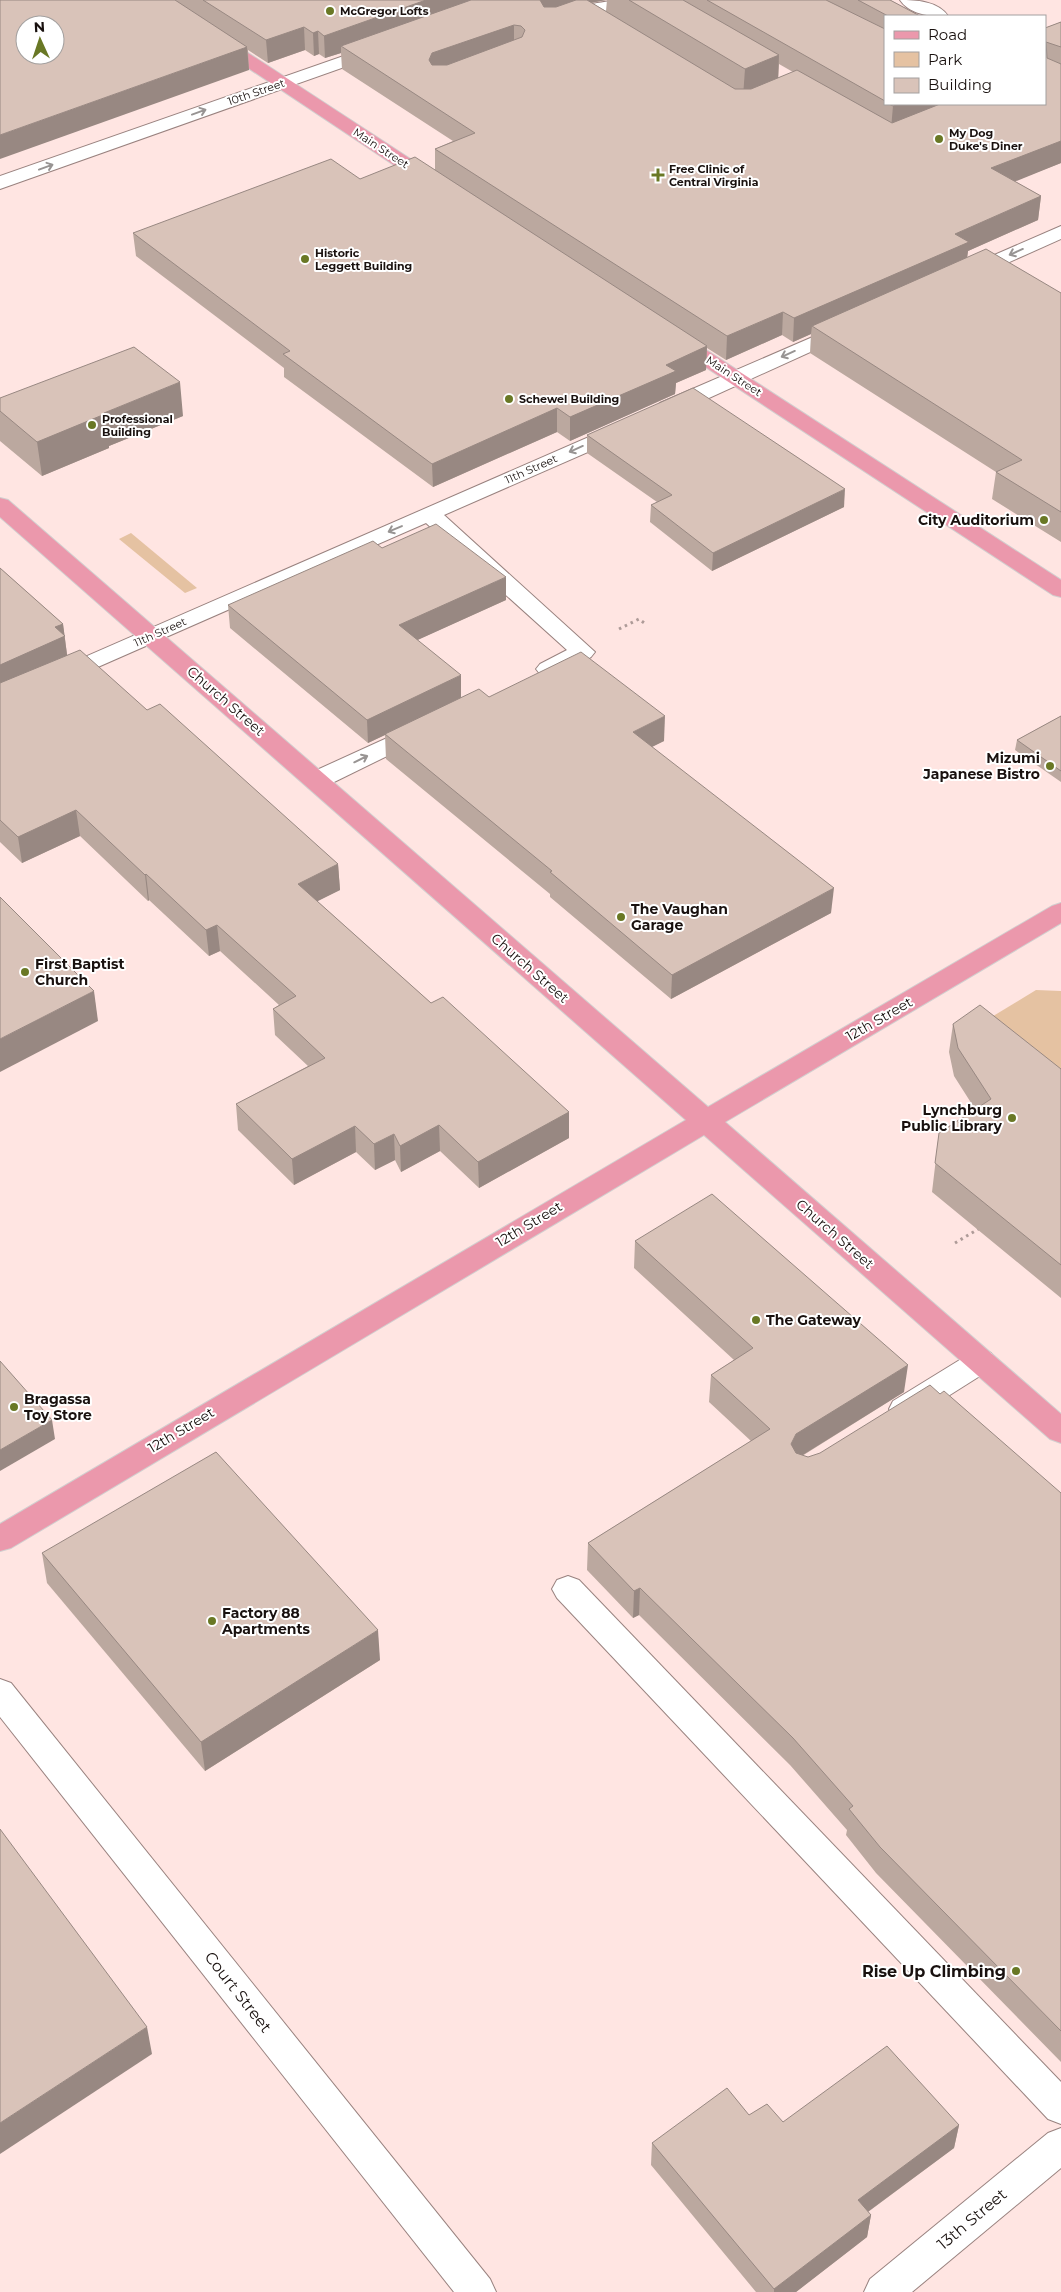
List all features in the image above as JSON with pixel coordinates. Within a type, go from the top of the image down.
[{"type":"main road","name":"Main Street","points":[[155,0],[449,193]]},
{"type":"main road","name":"Main Street","points":[[657,327],[1061,590]]},
{"type":"main road","name":"Church Street","points":[[0,505],[1061,1430]]},
{"type":"main road","name":"12th Street","points":[[0,1539],[172,1435],[1061,912]]},
{"type":"street","points":[[909,0],[938,15]]},
{"type":"street","points":[[585,11],[607,24],[556,30],[585,11],[652,2]]},
{"type":"street","name":"10th Street","points":[[0,183],[395,42]]},
{"type":"street","points":[[954,280],[1061,232]]},
{"type":"street","name":"11th Street","points":[[0,703],[865,320]]},
{"type":"street","points":[[429,514],[583,652],[532,676]]},
{"type":"street","points":[[317,780],[439,722]]},
{"type":"street","points":[[881,1424],[981,1361]]},
{"type":"street","points":[[568,1589],[1061,2107]]},
{"type":"street","name":"Court Street","points":[[0,1693],[477,2292]]},
{"type":"street","name":"13th Street","points":[[883,2292],[1061,2145]]},
{"type":"path","points":[[615,631],[639,619],[647,625]]},
{"type":"path","points":[[934,1114],[971,1112]]},
{"type":"path","points":[[955,1243],[981,1227]]},
{"type":"green space","points":[[131,533],[197,588],[185,593],[119,539]]},
{"type":"green space","points":[[1036,990],[1061,991],[1061,1078],[985,1021]]},
{"type":"building","points":[[0,0],[175,0],[247,47],[0,135]]},
{"type":"building","points":[[203,0],[426,0],[324,36],[318,31],[313,33],[304,27],[266,40]]},
{"type":"building","points":[[471,0],[540,0],[544,7],[556,7],[576,0],[587,0],[735,89],[751,89],[797,70],[892,123],[937,105],[1046,105],[1046,42],[1047,58],[1061,64],[1061,141],[991,168],[1041,196],[955,234],[969,242],[794,318],[783,312],[727,336],[435,149],[475,133],[341,46]],"holes":[[[514,25],[521,26],[525,30],[522,37],[447,65],[432,65],[429,60],[432,53]]]},
{"type":"building","points":[[629,0],[683,0],[779,55],[745,69]]},
{"type":"building","points":[[707,0],[826,0],[884,29],[884,100]]},
{"type":"building","points":[[858,0],[890,0],[918,15],[886,15]]},
{"type":"building","points":[[1061,22],[1061,47],[1046,42],[1046,28]]},
{"type":"building","points":[[415,157],[707,346],[666,365],[676,371],[570,417],[557,408],[432,464],[283,354],[290,351],[133,233],[331,159],[360,179]]},
{"type":"building","points":[[986,249],[1061,293],[1061,512],[996,472],[1022,460],[812,326]]},
{"type":"building","points":[[134,347],[180,382],[37,442],[0,411],[0,398]]},
{"type":"building","points":[[693,388],[845,489],[713,553],[651,505],[672,495],[587,435]]},
{"type":"building","points":[[436,524],[506,577],[399,625],[461,675],[367,720],[228,605],[373,541],[382,548]]},
{"type":"building","points":[[0,568],[63,624],[55,627],[65,636],[0,665]]},
{"type":"building","points":[[80,650],[147,710],[160,704],[338,864],[298,884],[431,1003],[443,997],[569,1112],[478,1162],[439,1125],[400,1146],[394,1134],[374,1144],[355,1126],[292,1159],[236,1104],[325,1058],[273,1009],[296,996],[217,925],[206,930],[76,810],[18,837],[0,820],[0,683]]},
{"type":"building","points":[[581,652],[665,716],[633,732],[834,888],[672,975],[550,872],[552,871],[385,734],[479,689],[489,697]]},
{"type":"building","name":"Mizumi Japanese Bistro","points":[[1061,716],[1061,771],[1017,740]]},
{"type":"building","name":"First Baptist Church","points":[[0,897],[94,991],[0,1039]]},
{"type":"building","points":[[980,1005],[1061,1069],[1061,1265],[935,1163],[939,1133],[991,1099],[958,1048],[953,1024]]},
{"type":"building","points":[[712,1194],[908,1365],[796,1434],[791,1444],[796,1453],[808,1457],[820,1453],[930,1385],[940,1394],[944,1391],[1061,1493],[1061,2031],[880,1847],[849,1809],[853,1806],[793,1738],[640,1588],[634,1591],[588,1543],[770,1429],[711,1375],[753,1348],[635,1241]]},
{"type":"building","name":"Bragassa Toy Store","points":[[0,1361],[52,1420],[0,1450]]},
{"type":"building","name":"Factory 88 Apartments","points":[[216,1452],[378,1630],[201,1742],[42,1553]]},
{"type":"building","points":[[0,1829],[147,2027],[0,2123]]},
{"type":"building","points":[[887,2046],[959,2125],[858,2200],[871,2215],[774,2289],[652,2143],[727,2088],[749,2115],[767,2104],[783,2122]]},
{"type":"place","name":"McGregor Lofts","points":[[330,11]]},
{"type":"place","name":"My Dog Duke's Diner","points":[[939,139]]},
{"type":"place","name":"Free Clinic of Central Virginia","points":[[658,175]]},
{"type":"place","name":"Historic Leggett Building","points":[[305,259]]},
{"type":"place","name":"Schewel Building","points":[[509,399]]},
{"type":"place","name":"Professional Building","points":[[92,425]]},
{"type":"place","name":"City Auditorium","points":[[1044,520]]},
{"type":"place","name":"Mizumi Japanese Bistro","points":[[1050,766]]},
{"type":"place","name":"The Vaughan Garage","points":[[621,917]]},
{"type":"place","name":"First Baptist Church","points":[[25,972]]},
{"type":"place","name":"Lynchburg Public Library","points":[[1012,1118]]},
{"type":"place","name":"The Gateway","points":[[756,1320]]},
{"type":"place","name":"Bragassa Toy Store","points":[[14,1407]]},
{"type":"place","name":"Factory 88 Apartments","points":[[212,1621]]},
{"type":"place","name":"Rise Up Climbing","points":[[1016,1971]]}]
